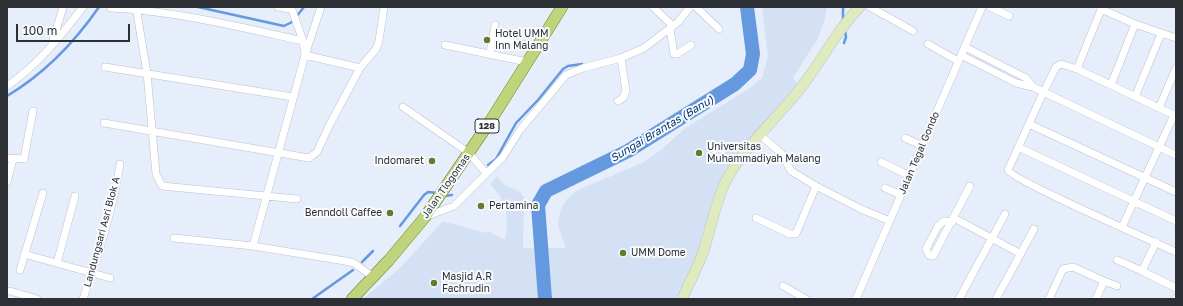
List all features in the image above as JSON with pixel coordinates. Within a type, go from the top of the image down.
[{"type":"main road","name":"Jalan Tlogomas","points":[[352,299],[410,236],[425,217],[435,200],[469,153],[562,7]]},
{"type":"main road","points":[[682,299],[704,251],[714,212],[726,182],[734,168],[760,135],[798,92],[823,58],[844,24],[860,7]]},
{"type":"street","points":[[51,48],[63,7]]},
{"type":"street","points":[[7,86],[26,73],[51,48],[83,7]]},
{"type":"street","points":[[278,7],[291,9],[303,41],[305,55]]},
{"type":"street","points":[[253,246],[265,195],[305,55],[321,7]]},
{"type":"street","points":[[104,123],[278,152],[305,159],[313,156],[360,68],[376,49],[379,41],[384,7]]},
{"type":"street","points":[[653,7],[669,23],[674,54],[677,54],[691,45]]},
{"type":"street","points":[[425,217],[454,206],[503,156],[520,130],[566,75],[583,68],[621,58],[644,48],[669,23],[683,16],[690,7]]},
{"type":"street","points":[[696,7],[719,29]]},
{"type":"street","points":[[870,7],[912,31]]},
{"type":"street","name":"Jalan Tegal Gondo","points":[[856,299],[982,7]]},
{"type":"street","points":[[990,7],[1009,16]]},
{"type":"street","points":[[111,8],[137,8],[211,21],[303,41]]},
{"type":"street","points":[[137,8],[154,132],[156,174],[162,186],[296,199]]},
{"type":"street","points":[[1077,69],[1102,8],[1135,24],[1176,38]]},
{"type":"street","points":[[1111,85],[1135,24]]},
{"type":"street","points":[[490,53],[494,38],[495,25]]},
{"type":"street","points":[[1135,97],[1161,34]]},
{"type":"street","points":[[494,38],[536,47]]},
{"type":"street","points":[[928,44],[1016,83],[1033,87]]},
{"type":"street","points":[[446,45],[490,53],[527,62]]},
{"type":"street","points":[[965,47],[1026,78],[1033,87],[1042,93],[1176,155]]},
{"type":"street","points":[[305,55],[360,68]]},
{"type":"street","points":[[618,101],[623,98],[626,91],[621,58]]},
{"type":"street","points":[[1122,227],[1175,115],[1077,69],[1065,64],[1058,65],[1042,93],[1009,168],[1011,175],[1122,227],[1156,242],[1176,252]]},
{"type":"street","points":[[105,67],[293,98]]},
{"type":"street","points":[[1160,108],[1176,68]]},
{"type":"street","points":[[403,107],[469,153],[486,173]]},
{"type":"street","points":[[7,182],[10,158],[24,159],[33,111]]},
{"type":"street","points":[[1029,124],[1176,192]]},
{"type":"street","points":[[760,135],[781,153],[795,174],[842,200],[890,222]]},
{"type":"street","points":[[905,138],[923,146]]},
{"type":"street","points":[[1018,147],[1176,221]]},
{"type":"street","points":[[881,162],[910,176]]},
{"type":"street","name":"Landungsari Asri Blok A","points":[[83,299],[92,274],[112,204],[120,164]]},
{"type":"street","points":[[756,218],[790,234],[796,234],[816,186]]},
{"type":"street","points":[[970,186],[953,220],[933,256],[929,255],[926,249],[938,226],[944,221],[953,220],[1021,254]]},
{"type":"street","points":[[885,188],[901,195]]},
{"type":"street","points":[[20,270],[42,193]]},
{"type":"street","points":[[57,263],[75,196]]},
{"type":"street","points":[[959,299],[1005,214]]},
{"type":"street","points":[[996,299],[1034,229]]},
{"type":"street","points":[[174,238],[253,246],[344,261],[354,263],[373,277]]},
{"type":"street","points":[[1142,271],[1156,242]]},
{"type":"street","points":[[24,254],[110,278]]},
{"type":"street","points":[[1117,260],[1176,288]]},
{"type":"street","points":[[1049,299],[1061,272],[1066,268],[1077,268],[1117,286]]},
{"type":"street","points":[[1096,299],[1104,281]]},
{"type":"street","points":[[783,286],[806,299]]},
{"type":"street","points":[[10,291],[37,299]]},
{"type":"shaded area","name":"Universitas Muhammadiyah Malang","points":[[762,7],[827,7],[824,22],[818,38],[793,78],[798,84],[739,157],[680,299],[363,299],[400,268],[442,222],[485,233],[488,231],[505,240],[507,226],[506,211],[500,196],[490,184],[497,176],[503,184],[520,192],[524,197],[523,248],[566,248],[558,226],[560,211],[567,199],[578,190],[642,163],[661,150],[684,129],[750,88],[762,78],[768,57]]},
{"type":"waterway","points":[[7,96],[33,78],[58,57],[99,7]]},
{"type":"waterway","points":[[198,7],[284,26],[292,22],[304,7]]},
{"type":"waterway","name":"Sungai Brantas (Banu)","points":[[545,299],[538,205],[546,191],[628,151],[735,84],[750,70],[753,54],[747,7]]},
{"type":"waterway","points":[[843,7],[843,22]]},
{"type":"waterway","points":[[844,43],[846,37],[845,31]]},
{"type":"waterway","points":[[488,165],[496,159],[516,123],[538,100],[563,69],[568,66],[582,64]]},
{"type":"waterway","points":[[400,226],[424,195],[428,192],[437,193]]},
{"type":"waterway","points":[[444,196],[452,195]]},
{"type":"waterway","points":[[362,262],[373,251]]},
{"type":"waterway","points":[[312,299],[353,270]]},
{"type":"place","name":"Hotel UMM Inn Malang","points":[[487,40]]},
{"type":"place","name":"Universitas Muhammadiyah Malang","points":[[699,153]]},
{"type":"place","name":"Indomaret","points":[[432,161]]},
{"type":"place","name":"Pertamina","points":[[481,206]]},
{"type":"place","name":"Benndoll Caffee","points":[[390,213]]},
{"type":"place","name":"UMM Dome","points":[[623,253]]},
{"type":"place","name":"Masjid A.R Fachrudin","points":[[434,283]]}]
